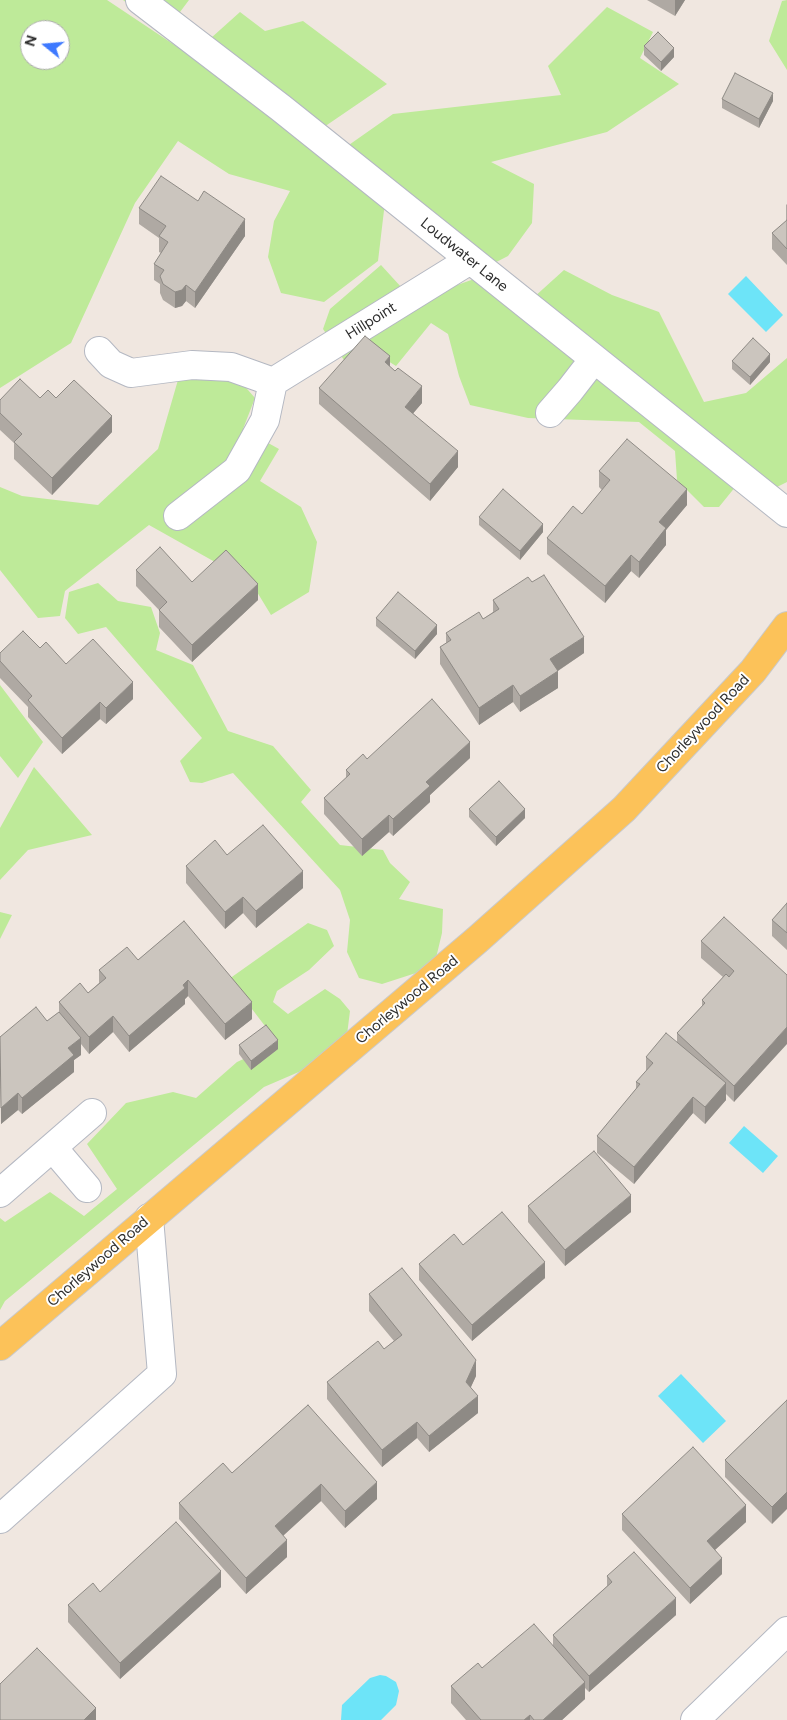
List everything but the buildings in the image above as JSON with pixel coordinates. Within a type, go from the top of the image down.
[{"type":"main road","name":"Chorleywood Road","points":[[0,1346],[477,940],[624,809],[753,671],[787,626]]},
{"type":"street","name":"Loudwater Lane","points":[[140,0],[281,108],[787,513]]},
{"type":"street","name":"Hillpoint","points":[[273,382],[470,260]]},
{"type":"street","points":[[99,351],[111,364],[131,373],[192,365],[231,367],[273,382],[265,420],[237,470],[178,516]]},
{"type":"street","points":[[550,412],[594,359]]},
{"type":"street","points":[[0,1193],[92,1114]]},
{"type":"street","points":[[53,1148],[87,1188]]},
{"type":"street","points":[[0,1519],[162,1374],[149,1218]]},
{"type":"street","points":[[695,1720],[787,1631]]},
{"type":"green space","points":[[0,0],[107,0],[191,56],[385,202],[378,261],[324,302],[281,293],[268,257],[274,221],[290,191],[229,174],[178,141],[135,203],[71,343],[0,388]]},
{"type":"green space","points":[[123,0],[189,0],[180,12],[211,38],[240,12],[265,31],[303,21],[387,84],[324,127],[346,147],[393,114],[561,95],[548,66],[607,7],[653,32],[640,58],[679,84],[607,132],[491,162],[534,184],[532,223],[508,256],[471,275]]},
{"type":"green space","points":[[787,0],[787,70],[769,41],[782,1]]},
{"type":"green space","points":[[381,265],[402,288],[443,290],[477,278],[533,298],[564,270],[612,295],[659,312],[704,402],[746,393],[787,358],[787,482],[777,487],[736,486],[719,507],[704,507],[677,480],[675,451],[639,422],[528,418],[470,405],[459,376],[448,334],[431,323],[396,366],[375,353],[346,363],[323,329],[330,309]]},
{"type":"green space","points":[[180,373],[234,374],[255,398],[243,429],[279,449],[260,481],[301,507],[317,542],[309,592],[271,615],[240,564],[215,562],[149,525],[65,591],[60,616],[38,618],[0,570],[0,487],[22,496],[98,505],[158,449]]},
{"type":"green space","points":[[98,583],[118,601],[151,607],[160,633],[156,650],[193,665],[228,731],[273,746],[311,790],[301,802],[340,845],[383,850],[390,863],[410,882],[399,899],[443,909],[442,933],[436,958],[416,973],[382,984],[359,978],[347,952],[350,920],[340,890],[233,773],[202,783],[190,782],[180,761],[202,738],[106,627],[78,634],[65,618],[69,592]]},
{"type":"green space","points":[[0,685],[43,742],[18,778],[0,756]]},
{"type":"green space","points":[[34,767],[92,835],[28,850],[0,880],[0,828]]},
{"type":"green space","points":[[0,912],[12,915],[0,939]]},
{"type":"green space","points":[[308,923],[327,930],[334,946],[309,970],[277,991],[273,1002],[288,1014],[325,989],[340,999],[350,1011],[347,1035],[315,1065],[264,1087],[5,1301],[0,1310],[0,1218],[5,1222],[50,1192],[84,1216],[117,1189],[87,1144],[126,1103],[173,1092],[196,1098],[237,1062],[278,1043],[229,979]]},
{"type":"water","points":[[746,276],[783,315],[766,332],[728,294]]},
{"type":"water","points":[[744,1126],[778,1156],[763,1173],[729,1143]]},
{"type":"water","points":[[681,1374],[726,1421],[703,1443],[658,1396]]},
{"type":"water","points":[[380,1675],[396,1682],[399,1691],[396,1705],[381,1720],[341,1720],[342,1705],[370,1678]]}]
